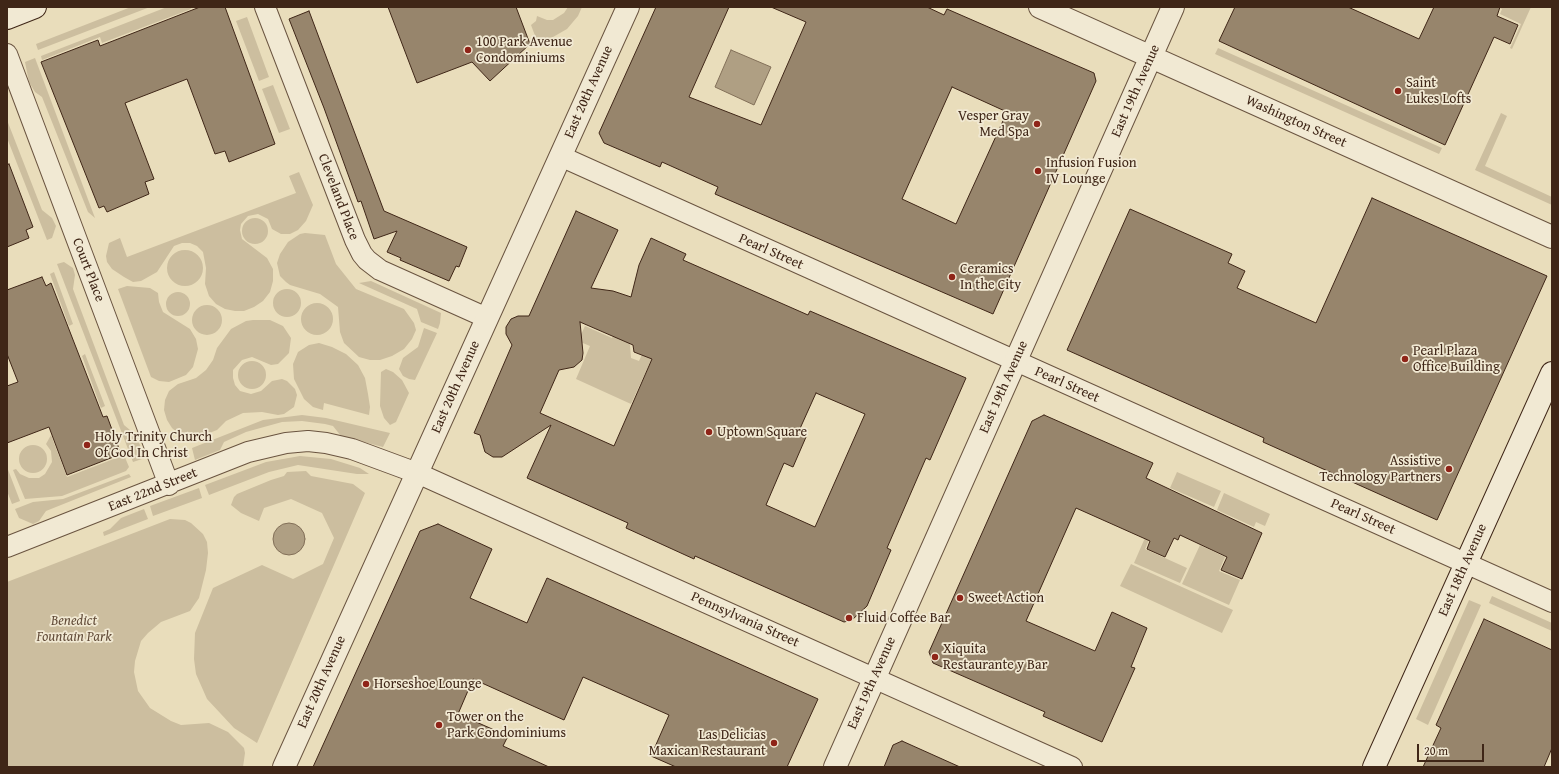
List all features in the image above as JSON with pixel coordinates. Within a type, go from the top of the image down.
[{"type":"street","points":[[7,18],[35,7]]},
{"type":"street","name":"Cleveland Place","points":[[265,7],[352,233],[362,254],[380,270],[487,318]]},
{"type":"street","name":"East 20th Avenue","points":[[284,767],[628,7]]},
{"type":"street","name":"Washington Street","points":[[1040,7],[1552,237]]},
{"type":"street","name":"East 19th Avenue","points":[[835,767],[1173,7]]},
{"type":"street","name":"Court Place","points":[[7,54],[169,485]]},
{"type":"street","name":"Pearl Street","points":[[560,156],[1015,362],[1552,602]]},
{"type":"street","name":"East 18th Avenue","points":[[1374,767],[1552,373]]},
{"type":"street","name":"East 22nd Street","points":[[7,547],[169,485],[248,452],[286,443],[308,441],[326,443],[352,449],[417,474]]},
{"type":"street","name":"Pennsylvania Street","points":[[417,474],[1072,767]]},
{"type":"green space","points":[[131,7],[150,7],[38,50],[36,44]]},
{"type":"green space","points":[[167,7],[190,7],[191,9],[102,43],[100,37],[42,60],[41,56]]},
{"type":"green space","points":[[568,7],[582,7],[578,16],[567,29],[553,37],[537,41],[531,25],[536,21],[537,16],[547,20],[553,20],[564,13]]},
{"type":"green space","points":[[1497,7],[1531,7],[1512,49],[1510,48],[1521,24],[1500,14],[1502,9]]},
{"type":"green space","points":[[247,17],[269,77],[259,81],[236,21]]},
{"type":"green space","points":[[1218,48],[1442,148],[1439,154],[1215,54]]},
{"type":"green space","points":[[35,58],[95,218],[88,212],[42,97],[35,92],[29,82],[25,62]]},
{"type":"green space","points":[[273,85],[290,129],[279,133],[262,89]]},
{"type":"green space","points":[[1501,113],[1507,116],[1485,166],[1552,197],[1552,205],[1475,170]]},
{"type":"green space","points":[[7,120],[42,210],[52,218],[56,226],[52,238],[47,240],[7,138]]},
{"type":"green space","points":[[299,172],[313,205],[306,221],[298,230],[290,234],[281,234],[272,229],[268,219],[258,214],[248,216],[241,224],[240,230],[242,239],[267,258],[273,269],[273,281],[270,292],[263,301],[254,307],[244,311],[235,311],[225,309],[216,304],[209,296],[205,284],[206,268],[203,252],[197,246],[190,243],[182,243],[174,246],[157,272],[141,281],[133,282],[124,277],[112,269],[107,262],[106,256],[109,243],[120,238],[127,257],[296,193],[289,176]]},
{"type":"green space","points":[[255,218],[264,222],[268,231],[264,240],[255,244],[246,240],[242,231],[246,222]]},
{"type":"green space","points":[[300,234],[325,235],[336,264],[356,289],[404,309],[414,323],[416,330],[412,339],[404,349],[392,356],[380,360],[370,360],[359,357],[344,343],[340,332],[338,307],[320,294],[290,285],[280,276],[277,263],[280,254],[288,242]]},
{"type":"green space","points":[[182,250],[188,250],[198,255],[203,268],[198,281],[188,286],[182,286],[172,281],[167,271],[167,265],[172,255]]},
{"type":"green space","points":[[64,262],[73,268],[75,275],[73,289],[124,425],[136,435],[145,458],[133,462],[57,264]]},
{"type":"green space","points":[[54,272],[73,324],[69,326],[50,274]]},
{"type":"green space","points":[[371,281],[441,313],[438,329],[421,322],[417,309],[359,283]]},
{"type":"green space","points":[[127,286],[150,288],[158,293],[159,302],[163,312],[190,329],[196,339],[198,349],[193,367],[186,375],[169,382],[159,381],[151,377],[118,289]]},
{"type":"green space","points":[[287,289],[297,293],[301,303],[297,313],[287,317],[277,313],[273,303],[277,293]]},
{"type":"green space","points":[[178,292],[187,295],[190,304],[187,313],[178,316],[169,313],[166,304],[169,295]]},
{"type":"green space","points":[[317,303],[328,308],[333,319],[328,330],[317,335],[306,330],[301,319],[306,308]]},
{"type":"green space","points":[[207,305],[213,306],[221,314],[221,326],[213,334],[207,335],[201,334],[193,326],[192,320],[193,314],[201,306]]},
{"type":"green space","points":[[270,320],[283,326],[291,338],[289,353],[278,364],[271,365],[252,357],[242,360],[233,370],[235,385],[240,391],[251,394],[261,391],[272,381],[282,379],[287,381],[295,389],[297,395],[294,407],[284,414],[278,415],[262,412],[243,413],[226,421],[217,430],[199,437],[180,435],[172,428],[167,420],[164,410],[165,400],[169,391],[178,384],[196,378],[206,370],[213,360],[217,348],[231,329],[246,321]]},
{"type":"green space","points":[[585,326],[612,338],[617,328],[629,333],[631,358],[639,361],[649,339],[659,343],[631,404],[576,379],[590,346],[578,341]]},
{"type":"green space","points":[[424,328],[437,333],[415,380],[409,379],[403,376],[399,369],[403,358],[418,347]]},
{"type":"green space","points":[[319,343],[332,347],[346,354],[358,365],[365,378],[370,407],[369,415],[324,403],[323,410],[313,407],[304,399],[294,379],[293,364],[298,352],[309,345]]},
{"type":"green space","points":[[85,354],[105,406],[101,408],[82,356]]},
{"type":"green space","points":[[252,361],[262,365],[266,375],[262,385],[252,389],[242,385],[238,375],[242,365]]},
{"type":"green space","points":[[386,369],[393,372],[402,380],[409,393],[396,422],[390,425],[384,418],[380,406],[381,372]]},
{"type":"green space","points":[[302,415],[326,418],[390,433],[383,447],[341,436],[333,426],[325,424],[302,421],[282,422],[246,432],[224,442],[220,450],[195,460],[192,448],[263,420]]},
{"type":"green space","points":[[51,435],[67,477],[124,455],[129,467],[126,471],[62,496],[25,499],[13,470],[16,469],[20,474],[29,478],[39,478],[45,474],[52,462],[51,451],[46,444]]},
{"type":"green space","points":[[33,445],[39,446],[43,449],[46,453],[46,465],[43,469],[39,472],[33,473],[27,472],[23,469],[20,465],[19,459],[20,453],[23,449],[27,446]]},
{"type":"green space","points":[[300,456],[331,459],[360,468],[369,474],[357,474],[298,465],[269,472],[209,495],[205,485],[266,462]]},
{"type":"green space","points":[[7,467],[20,501],[12,504],[7,491]]},
{"type":"green space","points":[[306,471],[311,476],[353,484],[365,493],[257,743],[234,728],[207,699],[196,674],[194,659],[195,633],[213,588],[262,565],[293,579],[323,564],[334,538],[322,513],[291,499],[264,508],[259,521],[241,513],[231,505],[237,494],[284,476],[287,472]]},
{"type":"green space","points":[[1177,472],[1221,491],[1214,507],[1170,488]]},
{"type":"green space","points":[[129,474],[131,477],[46,511],[39,521],[33,524],[19,518],[15,509],[33,502],[63,499]]},
{"type":"green space","points":[[199,488],[202,498],[153,516],[150,506]]},
{"type":"green space","points":[[1224,493],[1270,514],[1265,526],[1256,522],[1254,527],[1217,510]]},
{"type":"green space","points":[[144,509],[148,519],[104,536],[103,532],[110,529],[121,518]]},
{"type":"green space","name":"Benedict Fountain Park","points":[[170,519],[185,520],[191,523],[203,534],[207,542],[208,553],[206,570],[199,598],[190,611],[161,622],[141,641],[135,661],[134,672],[138,691],[150,708],[171,721],[181,725],[209,723],[228,732],[244,748],[245,753],[243,767],[7,767],[7,582]]},
{"type":"green space","points":[[1148,531],[1152,533],[1145,549],[1187,568],[1180,583],[1134,563]]},
{"type":"green space","points":[[1200,545],[1225,557],[1219,571],[1240,580],[1229,605],[1182,584]]},
{"type":"green space","points":[[1131,564],[1233,610],[1222,633],[1120,586]]},
{"type":"green space","points":[[1492,596],[1552,623],[1552,631],[1489,603]]},
{"type":"green space","points":[[1469,600],[1481,605],[1428,725],[1416,719]]},
{"type":"shaded area","points":[[731,50],[771,67],[754,105],[715,87]]},
{"type":"shaded area","points":[[289,523],[300,528],[305,539],[300,550],[289,555],[278,550],[273,539],[278,528]]},
{"type":"building","points":[[200,7],[225,7],[275,144],[229,162],[225,151],[215,154],[187,79],[125,103],[154,179],[145,182],[149,194],[107,212],[104,206],[99,208],[41,62],[98,40],[100,46]]},
{"type":"building","name":"100 Park Avenue Condominiums","points":[[388,7],[516,7],[530,44],[490,81],[472,62],[417,83]]},
{"type":"building","points":[[656,7],[729,7],[689,97],[761,125],[806,22],[771,7],[927,7],[944,15],[947,9],[1094,73],[1096,81],[993,314],[715,194],[718,187],[662,162],[660,167],[604,143],[599,133]],"holes":[[[952,87],[1007,112],[956,224],[902,199]]]},
{"type":"building","name":"Saint Lukes Lofts","points":[[1235,7],[1348,7],[1419,39],[1434,7],[1500,7],[1497,16],[1518,25],[1510,44],[1494,37],[1445,145],[1219,41]]},
{"type":"building","points":[[309,11],[384,211],[467,247],[459,267],[456,266],[449,281],[400,260],[401,258],[387,252],[397,231],[374,239],[361,201],[358,202],[324,108],[289,19]]},
{"type":"building","points":[[9,164],[33,227],[26,230],[29,238],[7,247],[7,165]]},
{"type":"building","name":"Pearl Plaza Office Building","points":[[1372,198],[1547,276],[1437,520],[1263,442],[1264,438],[1067,350],[1130,209],[1232,254],[1228,263],[1245,271],[1237,288],[1316,323]]},
{"type":"building","name":"Uptown Square","points":[[576,211],[618,230],[591,288],[613,291],[631,297],[639,265],[651,238],[686,254],[683,260],[808,315],[810,311],[966,378],[930,460],[926,458],[887,548],[891,550],[867,606],[852,620],[844,622],[695,556],[694,559],[626,528],[628,523],[527,478],[551,425],[502,457],[493,457],[485,452],[480,435],[474,433],[512,345],[506,334],[506,327],[511,319],[518,316],[529,316]],"holes":[[[580,322],[633,345],[634,352],[652,359],[614,446],[540,413],[559,370],[574,367],[582,360],[583,353]],[[816,393],[865,414],[815,527],[766,505],[784,463],[793,467],[806,437],[798,433]]]},
{"type":"building","points":[[42,277],[46,286],[51,283],[103,417],[107,416],[121,454],[67,475],[49,427],[7,443],[7,386],[18,382],[7,354],[7,290]]},
{"type":"building","points":[[1044,415],[1153,463],[1146,478],[1262,533],[1242,579],[1221,570],[1227,557],[1180,535],[1178,540],[1174,538],[1165,557],[1147,549],[1150,541],[1076,508],[1026,621],[1095,651],[1112,612],[1147,628],[1131,667],[1135,668],[1102,742],[1043,716],[1045,712],[933,663],[929,652],[1032,421]]},
{"type":"building","points":[[438,524],[492,549],[470,598],[527,623],[547,578],[818,699],[787,767],[676,767],[651,756],[669,715],[583,677],[564,720],[473,679],[458,714],[508,736],[503,746],[549,767],[313,767],[420,531]]},
{"type":"building","points":[[1484,619],[1552,650],[1552,748],[1544,767],[1423,767],[1441,728],[1436,725]]},
{"type":"building","points":[[902,741],[960,767],[884,767],[893,745]]},
{"type":"place","name":"100 Park Avenue Condominiums","points":[[468,50]]},
{"type":"place","name":"Saint Lukes Lofts","points":[[1398,91]]},
{"type":"place","name":"Vesper Gray Med Spa","points":[[1037,124]]},
{"type":"place","name":"Infusion Fusion IV Lounge","points":[[1038,171]]},
{"type":"place","name":"Ceramics In the City","points":[[952,277]]},
{"type":"place","name":"Pearl Plaza Office Building","points":[[1405,359]]},
{"type":"place","name":"Uptown Square","points":[[709,432]]},
{"type":"place","name":"Holy Trinity Church Of God In Christ","points":[[87,445]]},
{"type":"place","name":"Assistive Technology Partners","points":[[1449,469]]},
{"type":"place","name":"Sweet Action","points":[[960,598]]},
{"type":"place","name":"Fluid Coffee Bar","points":[[849,618]]},
{"type":"place","name":"Xiquita Restaurante y Bar","points":[[935,657]]},
{"type":"place","name":"Horseshoe Lounge","points":[[366,684]]},
{"type":"place","name":"Tower on the Park Condominiums","points":[[439,725]]},
{"type":"place","name":"Las Delicias Maxican Restaurant","points":[[774,743]]}]
